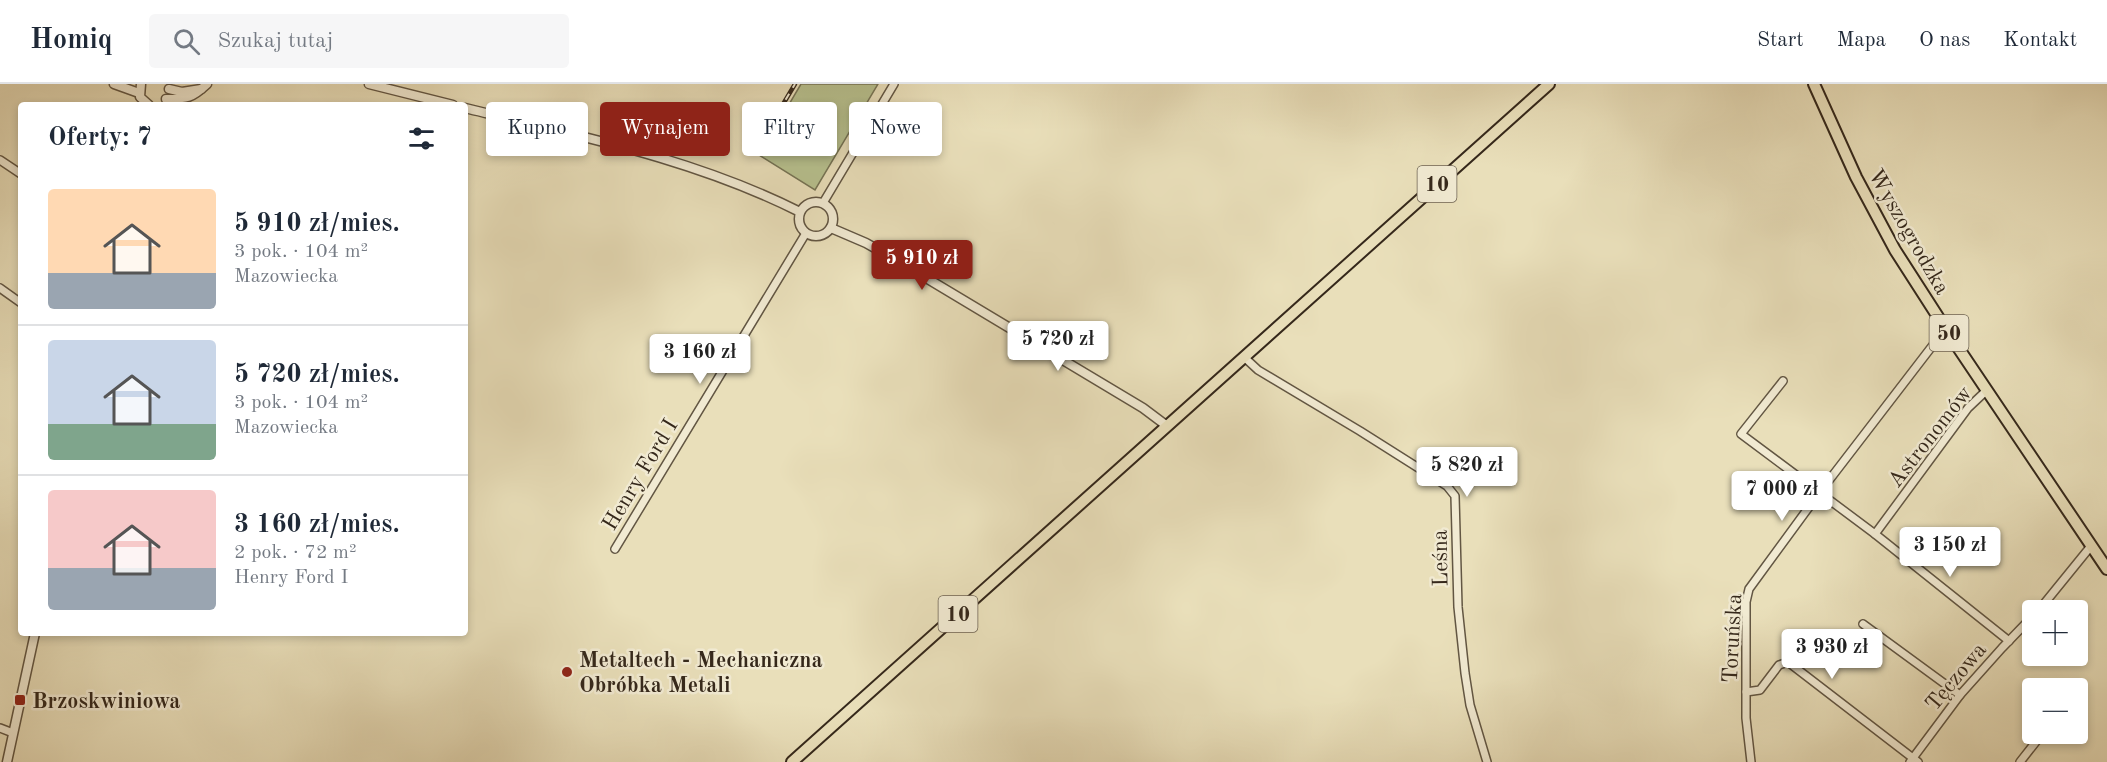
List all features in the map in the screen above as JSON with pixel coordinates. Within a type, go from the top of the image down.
[{"type":"main road","name":"10","points":[[792,762],[1549,84]]},
{"type":"main road","name":"Wyszogrodzka","points":[[1814,84],[1874,213],[1908,272],[2107,569]]},
{"type":"street","points":[[114,84],[141,86],[145,102]]},
{"type":"street","points":[[369,84],[441,102]]},
{"type":"street","points":[[823,203],[894,84]]},
{"type":"street","points":[[166,99],[168,86],[182,92],[204,87]]},
{"type":"street","points":[[162,102],[166,99],[189,98],[204,87]]},
{"type":"street","points":[[468,109],[677,162],[764,194],[800,212]]},
{"type":"street","points":[[0,160],[18,172]]},
{"type":"street","points":[[810,203],[823,203],[828,206],[834,216],[831,228],[817,237],[806,233],[800,226],[800,212],[810,203]]},
{"type":"street","points":[[831,228],[866,243],[903,264],[1136,403],[1167,426]]},
{"type":"street","name":"Henry Ford I","points":[[615,549],[806,233]]},
{"type":"street","points":[[0,288],[18,301]]},
{"type":"street","name":"Toruńska","points":[[1751,762],[1746,718],[1746,602],[1749,589],[1933,345],[1949,334]]},
{"type":"street","name":"Leśna","points":[[1244,357],[1258,370],[1447,486],[1455,496],[1458,607],[1465,673],[1470,705],[1487,762]]},
{"type":"street","points":[[1783,381],[1741,434],[1875,534],[2009,641]]},
{"type":"street","name":"Astronomów","points":[[1875,534],[1968,408],[1987,390]]},
{"type":"street","points":[[2046,600],[2091,546]]},
{"type":"street","points":[[1863,624],[1960,695]]},
{"type":"street","name":"Tęczowa","points":[[1914,760],[1960,695],[2022,627]]},
{"type":"street","points":[[7,762],[34,636]]},
{"type":"street","points":[[1746,692],[1760,690],[1779,665],[1788,662],[1914,760]]},
{"type":"street","points":[[0,728],[13,733]]},
{"type":"street","points":[[2020,762],[2034,744]]},
{"type":"green space","points":[[801,84],[878,84],[867,102],[849,102],[849,133],[837,153],[837,102],[790,102]]},
{"type":"green space","points":[[761,156],[835,156],[815,190]]},
{"type":"railway","points":[[784,102],[795,84]]},
{"type":"place","name":"Metaltech - Mechaniczna Obróbka Metali","points":[[567,672]]},
{"type":"place","name":"Brzoskwiniowa","points":[[20,700]]}]
